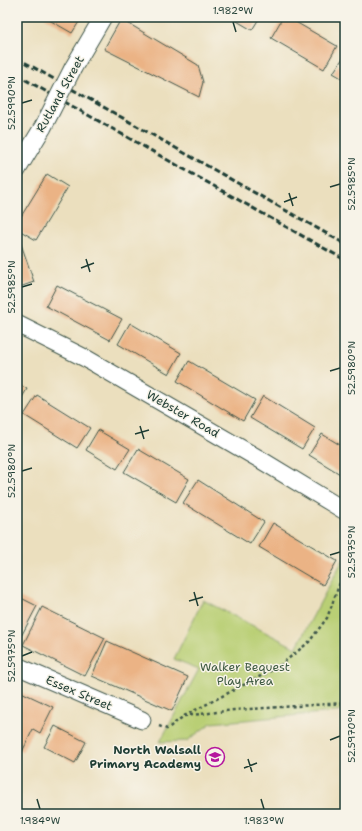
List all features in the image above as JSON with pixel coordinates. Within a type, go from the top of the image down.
[{"type":"street","name":"Rutland Street","points":[[17,170],[43,127],[74,68],[104,17]]},
{"type":"street","name":"Webster Road","points":[[17,324],[87,359],[261,460],[345,511]]},
{"type":"street","name":"Essex Street","points":[[17,666],[142,720]]},
{"type":"path","points":[[142,720],[167,728],[184,716],[278,667],[309,642],[327,618],[345,569]]},
{"type":"path","points":[[184,716],[234,710],[345,703]]},
{"type":"green space","name":"Walker Bequest Play Area","points":[[345,556],[345,711],[211,723],[187,741],[160,742],[199,669],[174,659],[203,600],[296,648]]},
{"type":"building","points":[[44,17],[82,17],[72,33]]},
{"type":"building","points":[[230,17],[260,17],[252,30]]},
{"type":"building","points":[[283,17],[287,17],[337,46],[324,69],[271,38]]},
{"type":"building","points":[[121,19],[198,65],[203,82],[199,97],[104,49]]},
{"type":"building","points":[[345,55],[345,80],[333,73]]},
{"type":"building","points":[[47,174],[68,187],[36,240],[17,229],[17,223]]},
{"type":"building","points":[[21,244],[34,282],[17,288],[17,245]]},
{"type":"building","points":[[57,285],[122,319],[110,340],[46,306]]},
{"type":"building","points":[[130,323],[181,353],[169,374],[118,344]]},
{"type":"building","points":[[189,361],[255,400],[243,421],[177,381]]},
{"type":"building","points":[[17,383],[27,389],[17,406]]},
{"type":"building","points":[[37,395],[90,428],[77,448],[24,415]]},
{"type":"building","points":[[263,396],[315,428],[302,449],[250,418]]},
{"type":"building","points":[[98,430],[130,449],[117,469],[86,450]]},
{"type":"building","points":[[322,434],[345,448],[345,477],[309,455]]},
{"type":"building","points":[[138,449],[189,479],[176,502],[124,472]]},
{"type":"building","points":[[198,480],[264,522],[250,544],[183,503]]},
{"type":"building","points":[[273,523],[337,561],[323,585],[259,547]]},
{"type":"building","points":[[17,596],[37,606],[17,644]]},
{"type":"building","points":[[42,607],[105,638],[85,676],[23,645]]},
{"type":"building","points":[[107,641],[188,677],[172,711],[92,676]]},
{"type":"building","points":[[19,691],[53,707],[40,733],[33,729],[22,752],[17,749],[17,694]]},
{"type":"building","points":[[55,726],[86,742],[75,763],[44,747]]},
{"type":"railway","points":[[17,58],[345,244]]},
{"type":"railway","points":[[17,75],[345,260]]},
{"type":"place","name":"North Walsall Primary Academy","points":[[215,757]]}]
